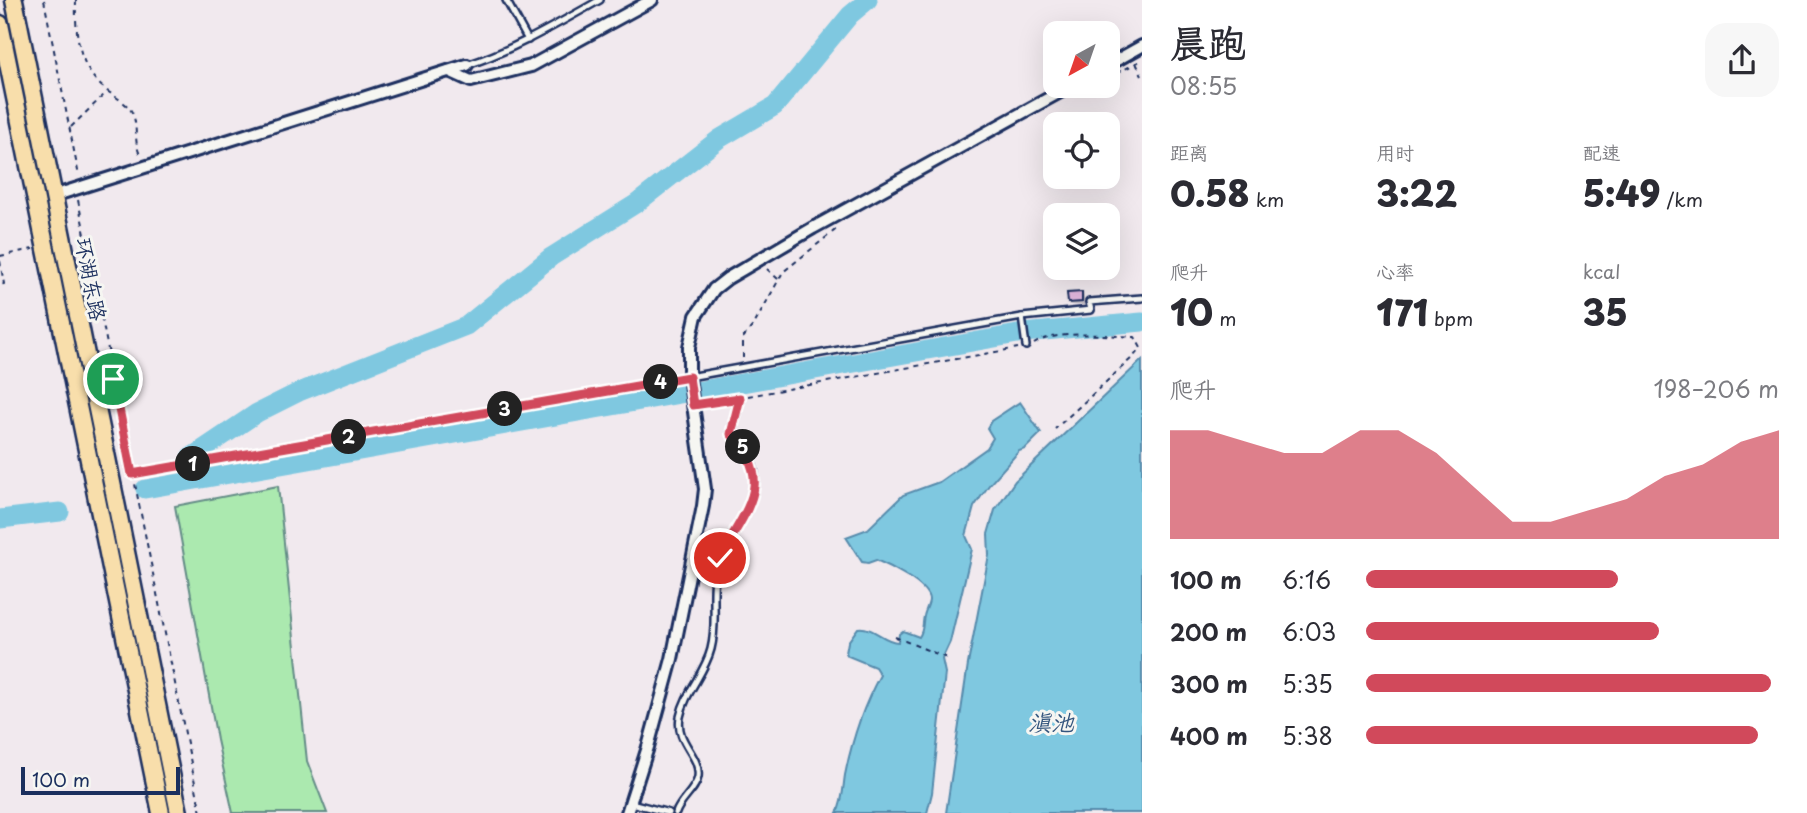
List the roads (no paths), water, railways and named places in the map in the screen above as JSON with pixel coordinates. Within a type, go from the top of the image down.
[{"type":"main road","name":"环湖东路","points":[[13,0],[179,813]]},
{"type":"main road","name":"环湖东路","points":[[0,24],[161,813]]},
{"type":"street","points":[[449,71],[471,81],[531,66],[652,0]]},
{"type":"street","points":[[1120,58],[1142,46]]},
{"type":"street","points":[[54,196],[467,65]]},
{"type":"street","points":[[628,808],[672,659],[703,506],[705,489],[690,381],[689,347],[696,316],[704,301],[728,278],[1049,98]]},
{"type":"lane","points":[[506,0],[528,40]]},
{"type":"lane","points":[[467,65],[490,58],[528,40],[600,0]]},
{"type":"lane","points":[[690,381],[743,368],[1023,319],[1091,310],[1089,302],[1142,298]]},
{"type":"lane","points":[[1023,319],[1026,346]]},
{"type":"lane","points":[[676,813],[698,775],[697,764],[679,731],[680,716],[711,650],[714,635],[713,591],[720,558],[754,489],[755,476],[751,462],[744,447],[731,434],[740,398]]},
{"type":"lane","points":[[628,808],[669,813]]},
{"type":"water","name":"滇池","points":[[1142,360],[1142,813],[946,813],[968,664],[989,555],[988,534],[995,510],[1015,481]]},
{"type":"water","points":[[1020,402],[1041,433],[1025,449],[1019,451],[974,507],[966,536],[972,549],[950,642],[942,659],[945,673],[932,793],[927,813],[837,813],[855,736],[880,675],[875,667],[848,656],[848,642],[858,628],[869,629],[888,640],[898,642],[899,634],[903,631],[919,637],[929,600],[922,588],[898,571],[876,560],[862,562],[846,537],[868,529],[903,495],[939,482],[987,448],[993,438],[987,428],[991,421]]},
{"type":"waterway","points":[[190,458],[257,413],[299,392],[466,326],[551,257],[637,203],[719,139],[775,106],[850,15],[868,0]]},
{"type":"waterway","points":[[145,489],[1023,333],[1142,322]]},
{"type":"waterway","points":[[0,519],[60,512]]}]
